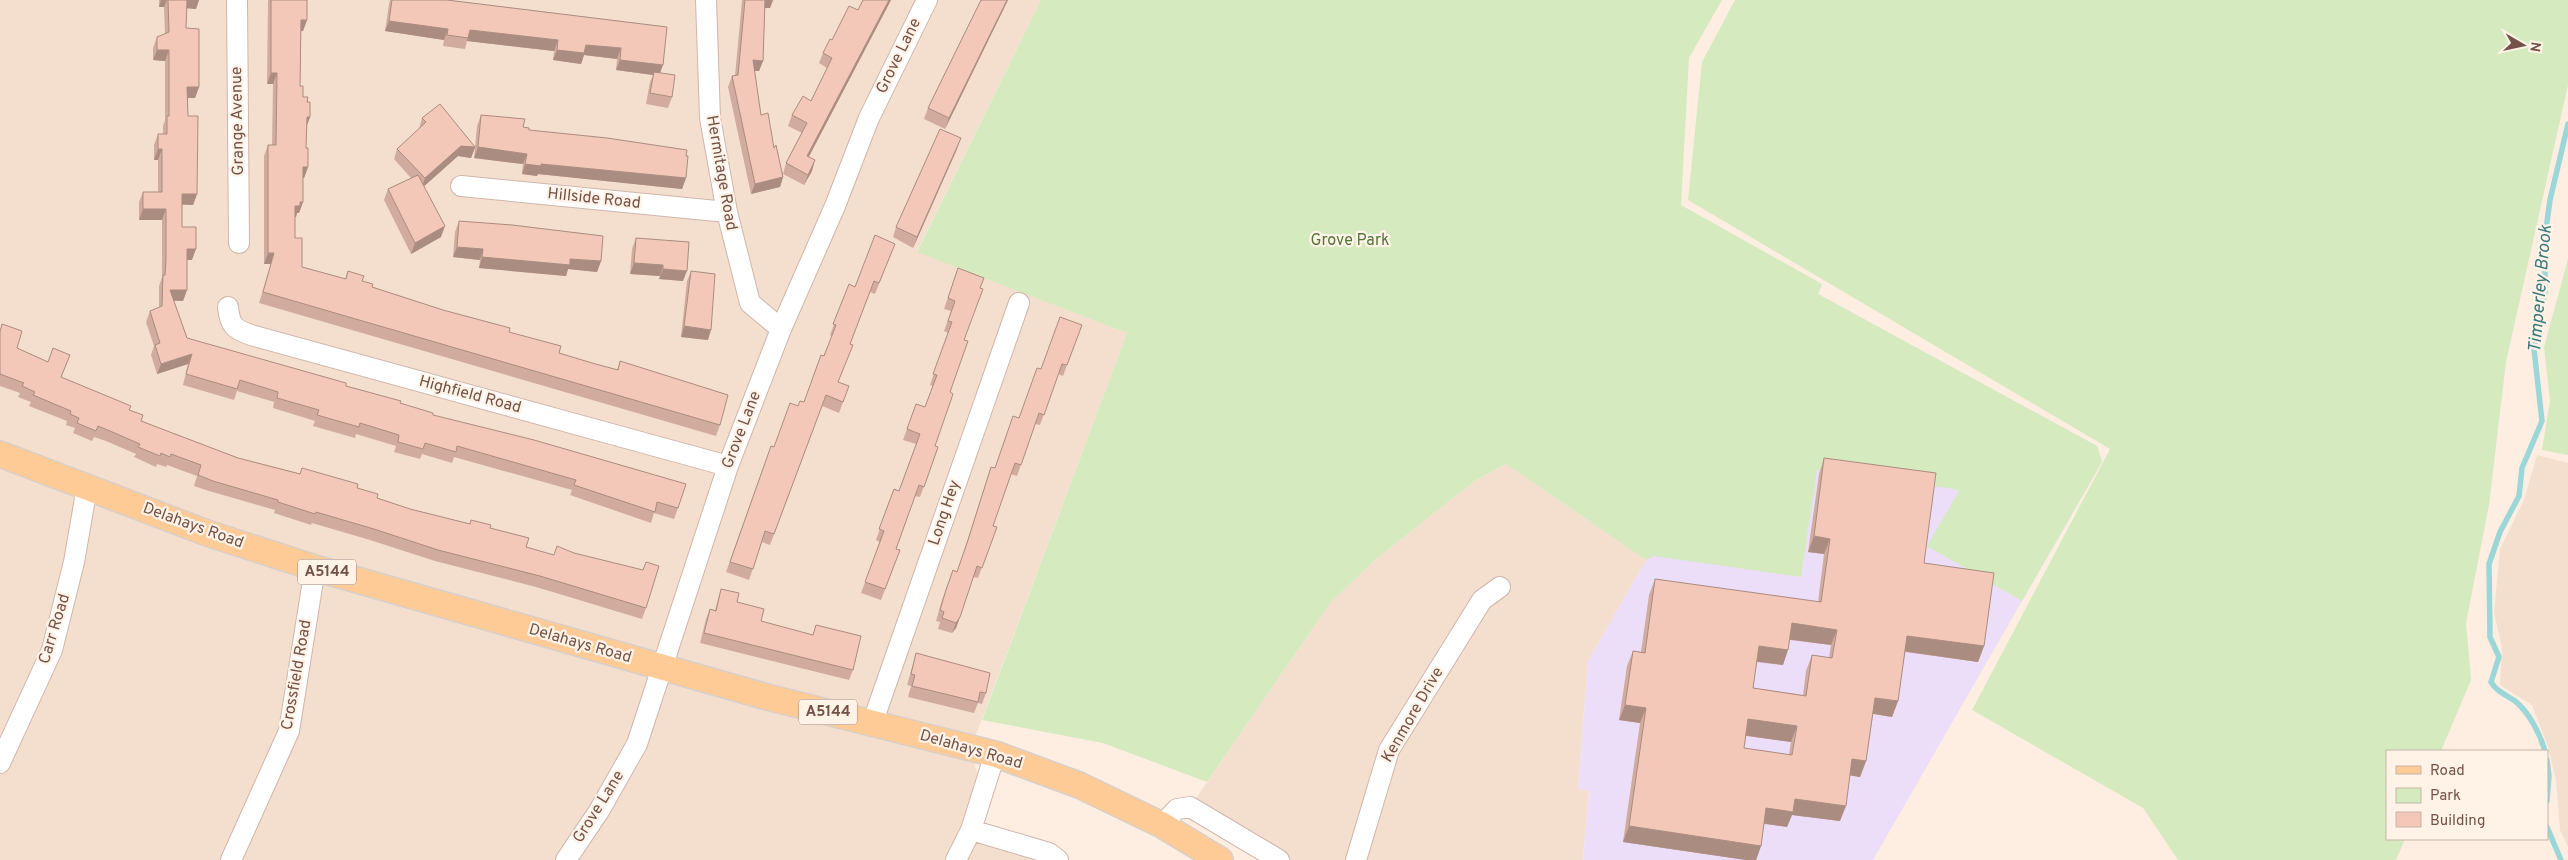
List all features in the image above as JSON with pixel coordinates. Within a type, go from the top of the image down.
[{"type":"main road","name":"Delahays Road","points":[[0,454],[207,533],[315,568],[662,668],[872,724],[995,754],[1079,785],[1162,825],[1220,860]]},
{"type":"street","name":"Grange Avenue","points":[[237,0],[239,243]]},
{"type":"street","name":"Hermitage Road","points":[[706,0],[710,118],[727,212],[750,304],[781,329]]},
{"type":"street","name":"Grove Lane","points":[[566,860],[599,811],[637,744],[728,466],[781,329],[835,206],[869,118],[927,0]]},
{"type":"street","name":"Hillside Road","points":[[461,186],[727,212]]},
{"type":"street","name":"Long Hey","points":[[872,724],[1019,303]]},
{"type":"street","name":"Highfield Road","points":[[228,308],[229,321],[235,329],[251,335],[728,466]]},
{"type":"street","name":"Carr Road","points":[[0,763],[52,650],[74,562],[87,487]]},
{"type":"street","name":"Crossfield Road","points":[[231,860],[289,730],[315,568]]},
{"type":"street","name":"Kenmore Drive","points":[[1356,860],[1389,750],[1482,600],[1490,591],[1500,587]]},
{"type":"street","points":[[956,860],[970,830],[995,754]]},
{"type":"street","points":[[1162,825],[1176,809],[1190,807],[1279,860]]},
{"type":"street","points":[[970,830],[1049,853],[1058,860]]},
{"type":"shaded area","points":[[0,0],[1041,0],[917,251],[1127,333],[971,748],[977,774],[971,830],[1058,860],[0,860]]},
{"type":"shaded area","points":[[1822,284],[1818,294],[2097,446],[2102,462],[1873,860],[1583,860],[1589,791],[1578,789],[1588,661],[1646,560],[1509,466]]},
{"type":"shaded area","points":[[2537,455],[2568,463],[2568,847],[2560,830],[2556,781],[2548,747],[2532,705],[2500,685],[2502,648],[2494,612],[2500,549],[2524,500]]},
{"type":"shaded area","points":[[1506,464],[1646,560],[1588,661],[1578,789],[1589,790],[1583,860],[1279,860],[1190,807],[1331,602],[1376,559],[1476,480]]},
{"type":"green space","name":"Grove Park","points":[[1041,0],[1722,0],[1689,58],[1681,205],[1822,284],[1818,294],[2097,446],[2102,462],[2022,601],[1927,546],[1959,491],[1955,489],[1817,470],[1801,577],[1653,556],[1646,560],[1506,464],[1476,480],[1376,559],[1331,602],[1207,782],[1103,743],[982,720],[1127,333],[917,252]]},
{"type":"green space","points":[[1735,0],[2568,0],[2568,85],[2506,362],[2489,505],[2466,623],[2471,680],[2441,750],[2386,750],[2386,840],[2405,840],[2396,860],[2178,860],[2143,808],[1972,710],[2110,449],[1688,200],[1702,62]]},
{"type":"green space","points":[[2568,259],[2568,455],[2542,450],[2550,401],[2544,347]]},
{"type":"building","points":[[168,0],[187,0],[186,28],[199,29],[199,87],[187,87],[188,116],[198,116],[197,194],[182,194],[182,227],[196,227],[196,249],[187,249],[187,290],[170,290],[187,338],[346,383],[346,386],[401,401],[400,403],[433,413],[433,415],[534,440],[686,484],[678,508],[657,502],[655,512],[574,485],[576,480],[457,446],[456,452],[425,443],[423,449],[398,442],[399,435],[360,423],[359,427],[317,415],[319,410],[277,398],[278,392],[240,380],[237,389],[186,374],[192,354],[161,364],[155,345],[160,343],[150,311],[162,306],[163,275],[165,275],[166,260],[166,209],[143,209],[143,192],[162,192],[162,149],[158,149],[158,134],[167,134],[167,116],[169,116],[169,50],[157,50],[157,37],[169,32]]},
{"type":"building","points":[[271,0],[307,0],[307,20],[301,20],[300,86],[303,86],[303,97],[308,97],[307,102],[310,102],[310,117],[307,117],[306,148],[308,148],[308,167],[303,167],[303,202],[300,202],[300,206],[295,206],[295,238],[302,238],[302,267],[346,279],[348,271],[364,276],[362,281],[373,284],[372,287],[443,310],[510,328],[509,332],[561,346],[559,353],[618,370],[620,361],[728,395],[720,425],[263,292],[274,253],[268,253],[268,145],[276,145],[277,73],[271,73]]},
{"type":"building","points":[[392,0],[447,0],[667,27],[663,65],[620,60],[621,48],[586,45],[584,53],[557,50],[558,40],[470,30],[468,38],[447,35],[448,29],[389,21]]},
{"type":"building","points":[[745,0],[765,0],[763,61],[753,60],[761,115],[768,113],[774,148],[776,145],[783,177],[755,184],[732,76],[738,75]]},
{"type":"building","points":[[863,0],[889,0],[807,156],[815,160],[808,175],[786,163],[807,123],[792,115],[803,96],[811,101],[832,58],[823,53],[830,39],[832,40],[849,6],[858,10]]},
{"type":"building","points":[[981,0],[1007,0],[949,118],[928,108]]},
{"type":"building","points":[[654,72],[675,75],[672,97],[650,93]]},
{"type":"building","points":[[440,104],[475,147],[461,146],[425,178],[397,149],[426,122],[422,118]]},
{"type":"building","points":[[481,115],[525,119],[523,127],[529,128],[529,130],[607,138],[687,150],[686,178],[525,164],[527,154],[478,147]]},
{"type":"building","points":[[940,129],[961,138],[917,237],[896,227]]},
{"type":"building","points":[[418,175],[445,226],[415,243],[388,189]]},
{"type":"building","points":[[459,221],[512,225],[603,236],[601,261],[570,259],[570,265],[482,257],[483,249],[457,247]]},
{"type":"building","points":[[875,235],[895,244],[879,283],[874,281],[850,344],[853,345],[838,382],[849,386],[843,402],[826,395],[774,534],[765,531],[753,569],[730,562],[771,446],[774,447],[790,403],[798,406],[800,401],[804,402],[821,355],[824,356],[836,325],[833,324],[849,284],[855,287]]},
{"type":"building","points":[[636,238],[689,242],[687,271],[663,269],[663,265],[634,263]]},
{"type":"building","points":[[958,268],[984,278],[980,288],[983,289],[964,340],[968,341],[950,392],[953,394],[935,446],[938,447],[924,487],[919,485],[896,549],[900,550],[885,589],[865,582],[884,531],[879,529],[894,489],[899,491],[920,434],[907,429],[916,404],[925,407],[937,375],[933,374],[952,322],[948,321],[955,301],[948,298]]},
{"type":"building","points":[[691,271],[715,274],[711,330],[684,326]]},
{"type":"building","points":[[1060,317],[1082,325],[1067,365],[1062,364],[1044,415],[1039,413],[1021,465],[1015,463],[993,526],[997,527],[982,568],[977,566],[960,617],[956,623],[942,618],[944,612],[940,610],[946,590],[953,570],[957,572],[991,467],[995,468],[1013,416],[1019,418],[1037,368],[1041,369]]},
{"type":"building","points":[[2,324],[22,331],[17,348],[48,362],[53,348],[70,355],[61,377],[131,406],[129,410],[143,415],[141,421],[238,458],[300,474],[302,468],[358,484],[357,488],[378,494],[377,498],[410,509],[470,524],[471,520],[491,525],[490,528],[529,538],[526,547],[554,555],[557,546],[574,553],[643,570],[646,562],[659,566],[646,608],[540,576],[438,550],[316,512],[315,514],[278,502],[278,500],[213,481],[198,475],[201,465],[171,454],[170,457],[161,453],[160,456],[138,447],[140,444],[98,426],[96,431],[77,423],[79,418],[70,414],[71,411],[33,395],[35,392],[22,386],[24,383],[0,374],[0,332]]},
{"type":"building","points":[[1824,458],[1936,473],[1924,563],[1994,573],[1984,646],[1907,636],[1898,701],[1875,698],[1866,761],[1852,759],[1846,806],[1795,799],[1793,812],[1766,808],[1761,846],[1629,826],[1646,708],[1625,705],[1633,651],[1645,653],[1655,579],[1821,602],[1830,539],[1814,536]],"holes":[[[1792,623],[1837,630],[1832,658],[1812,655],[1806,696],[1753,688],[1759,646],[1788,650]],[[1748,719],[1797,726],[1792,755],[1744,748]]]},
{"type":"building","points":[[721,589],[739,593],[737,602],[764,609],[761,621],[813,635],[816,625],[861,636],[853,670],[704,633],[710,609],[716,611]]},
{"type":"building","points":[[916,653],[990,673],[986,693],[980,692],[978,702],[912,686],[915,675],[911,674]]},
{"type":"waterway","name":"Timperley Brook","points":[[2545,750],[2537,731],[2525,711],[2515,701],[2499,691],[2491,682],[2499,657],[2490,637],[2489,564],[2500,532],[2519,496],[2522,468],[2542,421],[2534,349],[2545,292],[2545,236],[2550,200],[2568,124]]},
{"type":"waterway","name":"Timperley Brook","points":[[2548,768],[2548,788]]},
{"type":"waterway","name":"Timperley Brook","points":[[2548,829],[2561,860]]}]
